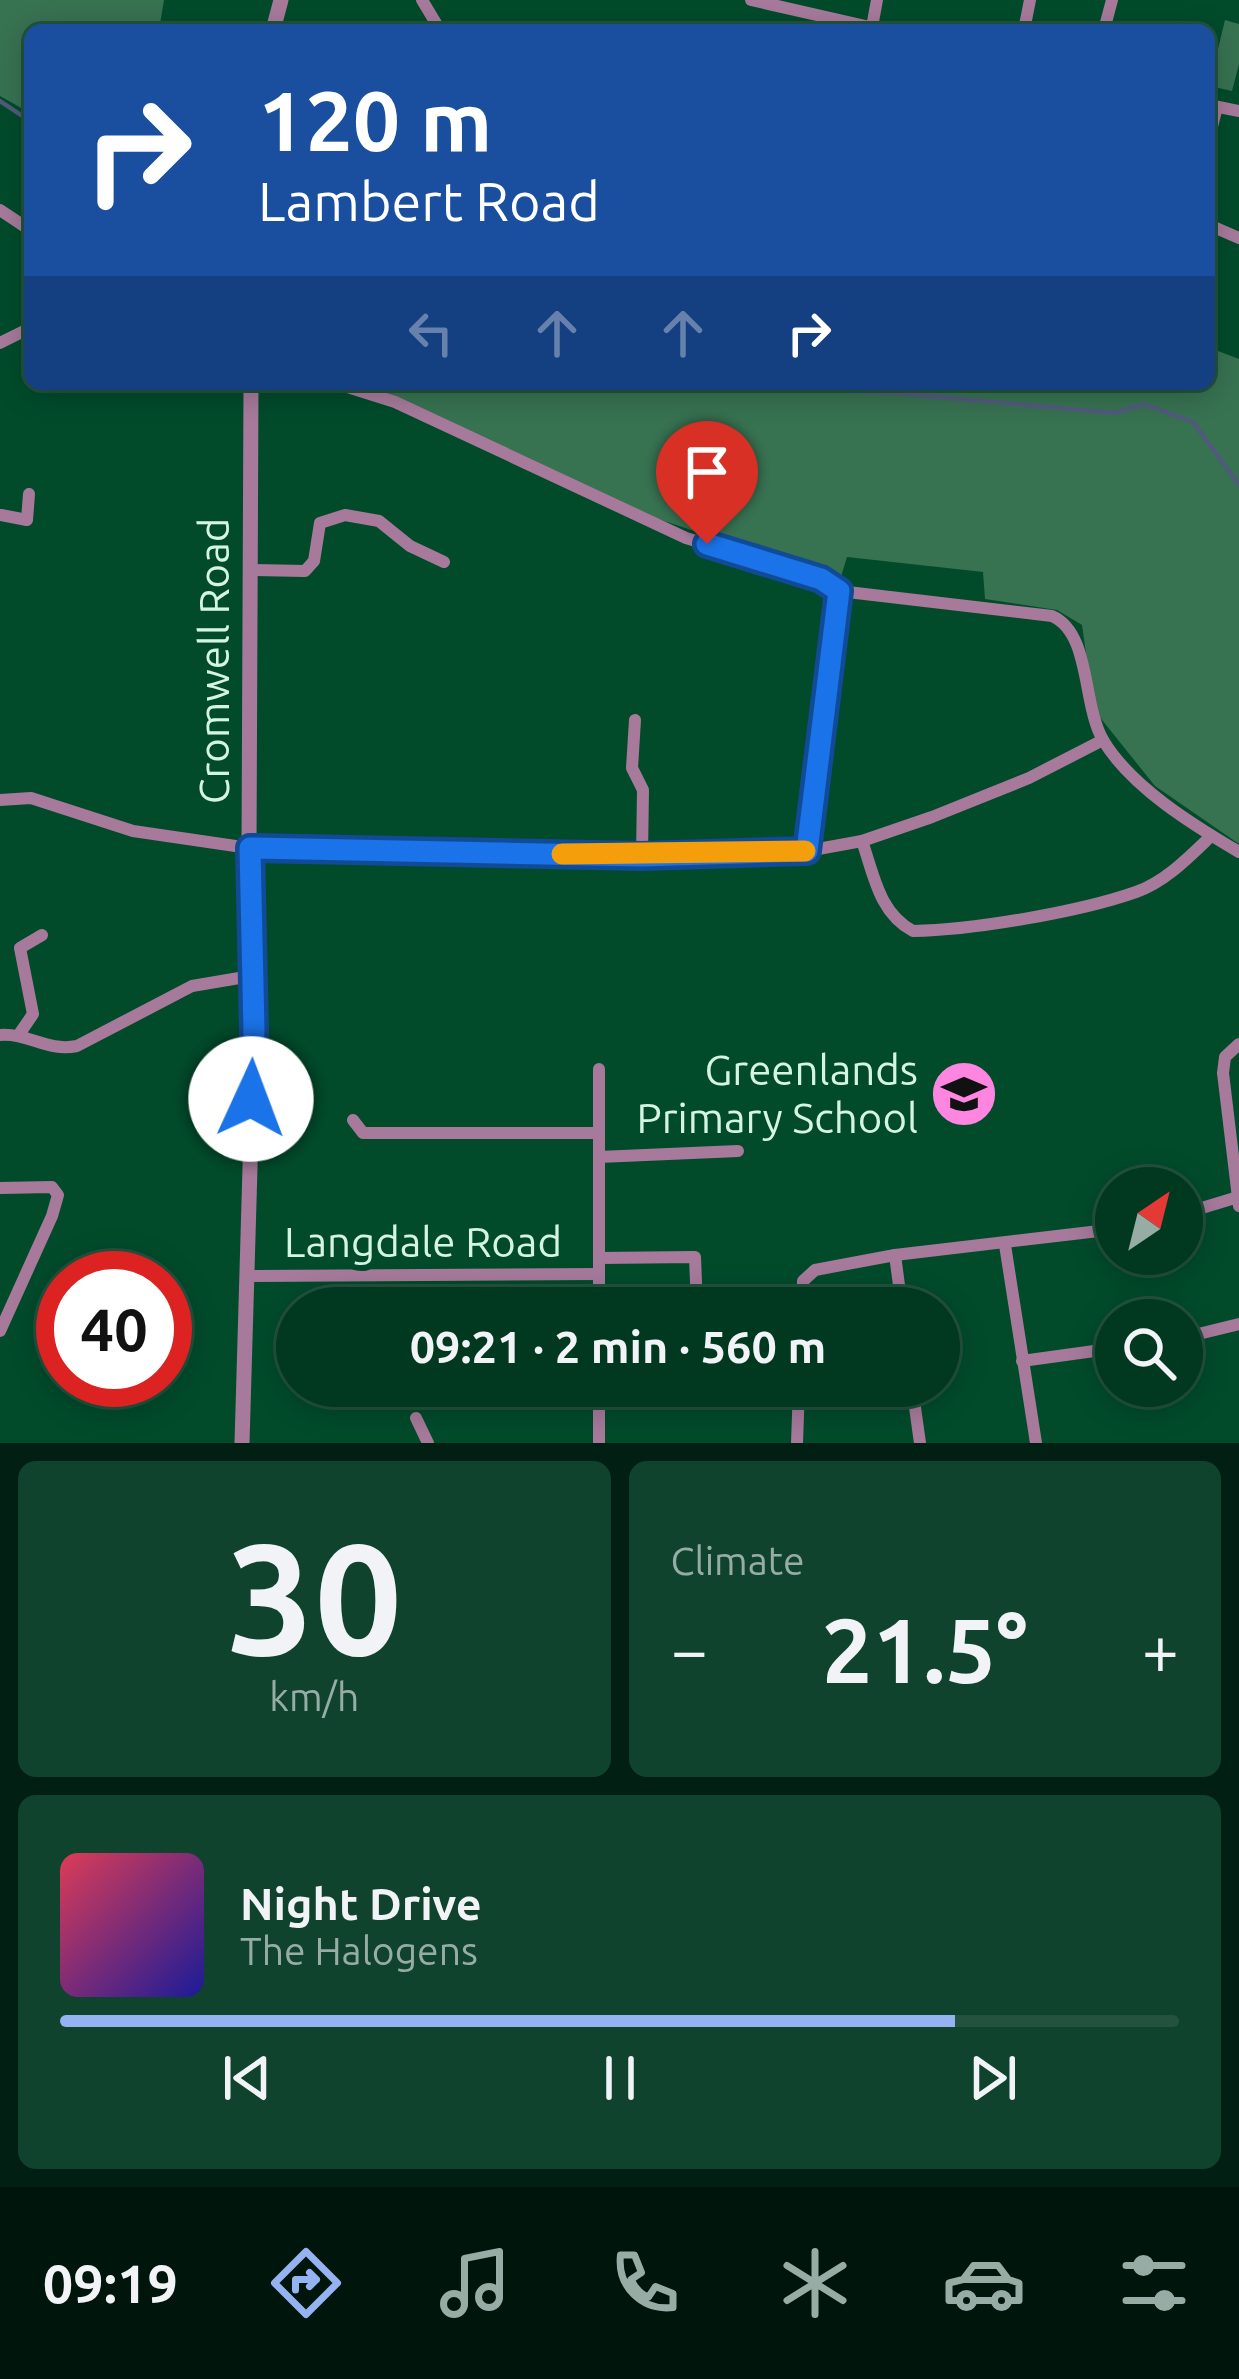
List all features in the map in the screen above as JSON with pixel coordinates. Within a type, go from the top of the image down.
[{"type":"street","points":[[752,0],[856,24]]},
{"type":"street","name":"Cromwell Road","points":[[242,1443],[254,1030],[251,390]]},
{"type":"street","points":[[357,390],[395,402],[686,538],[821,579],[839,591],[1064,621],[1076,637],[1086,693],[1103,740],[1145,786],[1239,852]]},
{"type":"street","points":[[0,502],[0,518],[27,520],[29,494]]},
{"type":"street","points":[[251,570],[305,571],[314,561],[320,523],[345,515],[379,521],[401,541],[444,562]]},
{"type":"street","points":[[807,851],[839,591]]},
{"type":"street","points":[[635,720],[632,768],[643,790],[642,856]]},
{"type":"street","points":[[0,800],[31,798],[133,831],[250,848],[642,856],[807,851],[862,841],[1029,778],[1103,740]]},
{"type":"street","points":[[862,841],[886,909],[913,931],[1024,918],[1139,891],[1179,866],[1211,836]]},
{"type":"street","points":[[20,1033],[33,1014],[20,949],[42,935]]},
{"type":"street","points":[[0,1035],[20,1033],[57,1050],[76,1046],[192,986],[214,986],[251,976]]},
{"type":"street","points":[[1203,1209],[1238,1200],[1223,1073],[1225,1057],[1239,1044]]},
{"type":"street","points":[[599,1069],[599,1287]]},
{"type":"street","points":[[353,1120],[363,1132],[599,1133]]},
{"type":"street","points":[[599,1156],[738,1150]]},
{"type":"street","points":[[0,1188],[44,1185],[58,1195],[0,1331]]},
{"type":"street","points":[[803,1287],[815,1270],[1095,1232]]},
{"type":"street","points":[[1005,1245],[1036,1443]]},
{"type":"street","points":[[895,1256],[899,1287]]},
{"type":"street","points":[[599,1258],[695,1257],[696,1287]]},
{"type":"street","name":"Langdale Road","points":[[248,1276],[599,1274]]},
{"type":"street","points":[[1203,1333],[1239,1324]]},
{"type":"street","points":[[1022,1361],[1095,1351]]},
{"type":"street","points":[[598,1443],[599,1407]]},
{"type":"street","points":[[797,1443],[799,1407]]},
{"type":"street","points":[[915,1407],[920,1443]]},
{"type":"street","points":[[416,1418],[428,1443]]},
{"type":"green space","points":[[0,0],[164,0],[160,24],[24,24],[24,110],[0,96]]},
{"type":"green space","points":[[1225,20],[1239,24],[1239,64],[1232,91],[1215,87],[1215,61]]},
{"type":"green space","points":[[1215,345],[1239,359],[1239,844],[1155,786],[1094,710],[1082,625],[1057,610],[985,599],[983,572],[847,557],[840,580],[596,498],[370,390],[1215,390]]},
{"type":"waterway","points":[[0,101],[24,117]]},
{"type":"waterway","points":[[830,390],[1114,413],[1144,404],[1193,422],[1239,485]]},
{"type":"slow traffic","points":[[562,854],[805,851]]},
{"type":"place","name":"Greenlands Primary School","points":[[964,1094]]},
{"type":"route","points":[[251,1099],[250,848],[642,856],[807,851],[839,591],[821,579],[707,544]]}]
